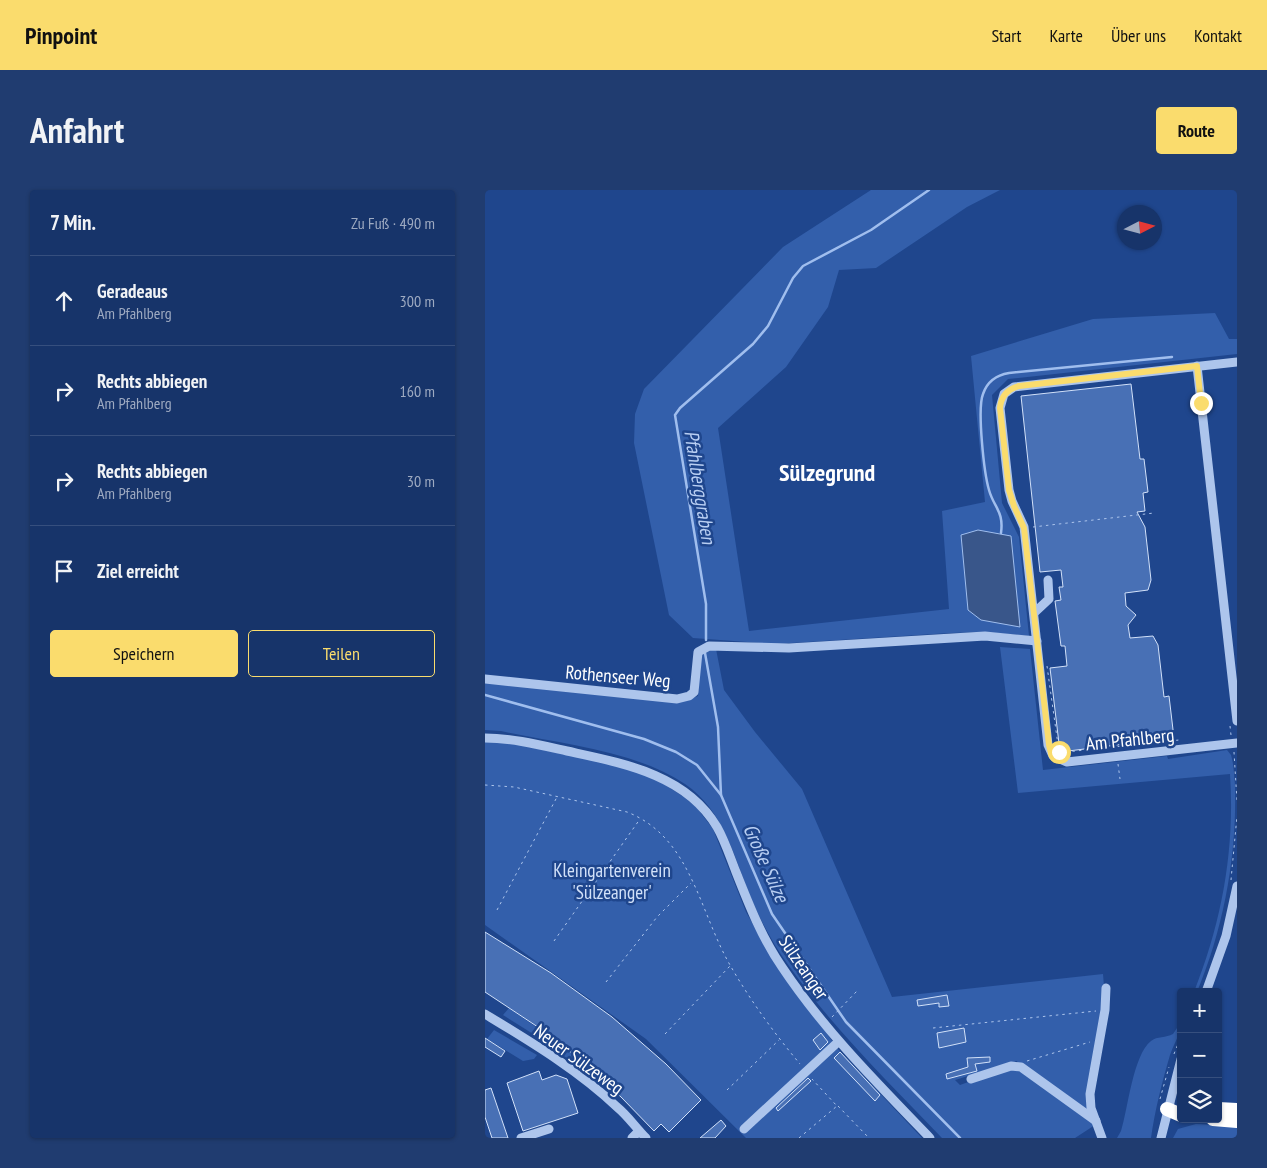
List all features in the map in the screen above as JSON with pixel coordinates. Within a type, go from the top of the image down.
[{"type":"highway","points":[[1222,1109],[1237,1110]]},
{"type":"highway","points":[[1222,1120],[1237,1121]]},
{"type":"street","name":"Am Pfahlberg","points":[[1237,362],[1024,386],[1007,391],[1001,401],[1000,408],[1009,490],[1024,528],[1049,745],[1053,756],[1067,762],[1237,745]]},
{"type":"street","points":[[1197,366],[1237,722]]},
{"type":"street","points":[[1034,613],[1049,599],[1049,580]]},
{"type":"street","name":"Rothenseer Weg","points":[[485,679],[682,698],[695,692],[698,652],[708,646],[789,648],[985,636],[1037,641]]},
{"type":"street","name":"Sülzeanger","points":[[485,738],[520,742],[619,762],[657,775],[685,793],[716,825],[751,911],[773,954],[838,1042],[930,1138]]},
{"type":"street","points":[[1207,988],[1226,936],[1237,886]]},
{"type":"street","points":[[1102,1138],[1091,1103],[1090,1089],[1105,1010],[1106,988]]},
{"type":"street","name":"Neuer Sülzeweg","points":[[485,1014],[541,1048],[579,1075],[616,1105],[643,1135]]},
{"type":"street","points":[[744,1129],[838,1042]]},
{"type":"street","points":[[971,1078],[1011,1066],[1021,1067],[1096,1121]]},
{"type":"street","points":[[1161,1138],[1174,1108],[1178,1078]]},
{"type":"street","points":[[521,1138],[549,1129]]},
{"type":"street","points":[[632,1138],[643,1135]]},
{"type":"path","points":[[1024,528],[1155,513]]},
{"type":"path","points":[[1040,667],[1049,666],[1059,752],[1179,740]]},
{"type":"path","points":[[1237,745],[1233,753],[1237,801]]},
{"type":"path","points":[[1118,756],[1120,778]]},
{"type":"path","points":[[485,785],[514,787],[627,812],[661,832],[673,846],[730,965],[779,1040],[837,1106],[869,1138]]},
{"type":"path","points":[[497,910],[557,796]]},
{"type":"path","points":[[554,941],[640,818]]},
{"type":"path","points":[[606,982],[657,917],[691,883]]},
{"type":"path","points":[[665,1034],[730,965]]},
{"type":"path","points":[[831,1018],[857,992]]},
{"type":"path","points":[[933,1028],[1105,1010]]},
{"type":"path","points":[[727,1090],[779,1040]]},
{"type":"path","points":[[1025,1062],[1099,1040]]},
{"type":"path","points":[[799,1138],[837,1106]]},
{"type":"green space","points":[[871,190],[1000,190],[967,207],[876,268],[839,270],[828,307],[786,367],[718,428],[749,631],[949,609],[942,511],[985,502],[971,356],[1093,319],[1215,313],[1229,339],[1237,339],[1237,354],[1008,379],[992,395],[1002,503],[1019,537],[1029,636],[985,632],[950,633],[776,644],[693,638],[669,615],[634,443],[635,414],[644,389],[783,247]]},
{"type":"green space","points":[[1000,647],[1030,649],[1043,770],[1167,756],[1168,759],[1227,750],[1231,755],[1235,785],[1234,838],[1231,865],[1215,942],[1198,988],[1195,988],[1219,912],[1228,858],[1231,802],[1230,774],[1018,793]]},
{"type":"green space","points":[[716,649],[724,690],[755,732],[802,789],[892,997],[1103,974],[1105,998],[1089,1111],[1018,1064],[1017,1061],[955,1080],[960,1085],[1007,1068],[1022,1070],[1095,1125],[1075,1138],[942,1138],[843,1033],[806,989],[784,959],[769,936],[757,911],[719,822],[699,795],[665,772],[620,756],[501,731],[485,730],[485,682],[685,701],[698,696],[700,656],[706,650]]},
{"type":"green space","name":"Kleingartenverein 'Sülzeanger'","points":[[485,741],[515,744],[621,766],[656,779],[697,808],[713,829],[746,912],[771,956],[838,1049],[922,1138],[746,1138],[646,1039],[485,925]]},
{"type":"green space","points":[[509,1008],[555,1040],[557,1042],[554,1047],[503,1015]]},
{"type":"green space","points":[[1177,1028],[1177,1038],[1170,1055],[1151,1138],[1117,1138],[1121,1131],[1135,1070],[1145,1048],[1153,1039],[1173,1034]]},
{"type":"green space","points":[[494,1030],[537,1055],[534,1059],[523,1061],[487,1039]]},
{"type":"green space","points":[[562,1045],[618,1095],[614,1096],[596,1079],[557,1051]]},
{"type":"green space","points":[[1196,1124],[1237,1126],[1237,1138],[1173,1138],[1178,1129]]},
{"type":"shaded area","points":[[978,530],[1011,536],[1020,627],[981,620],[968,610],[961,535]]},
{"type":"building","points":[[1131,384],[1140,459],[1144,459],[1148,492],[1143,493],[1145,511],[1137,512],[1145,527],[1151,580],[1148,590],[1125,593],[1126,606],[1136,615],[1128,625],[1130,638],[1153,636],[1158,645],[1164,697],[1169,696],[1174,738],[1060,752],[1050,668],[1067,666],[1065,646],[1061,646],[1055,601],[1061,600],[1059,587],[1063,587],[1061,570],[1040,572],[1021,396]]},
{"type":"building","points":[[485,932],[551,973],[612,1017],[666,1064],[701,1100],[669,1132],[661,1124],[654,1131],[621,1097],[556,1039],[485,992]]},
{"type":"building","points":[[947,995],[949,1006],[939,1007],[939,1003],[918,1006],[917,1000]]},
{"type":"building","points":[[964,1028],[966,1042],[939,1048],[937,1033]]},
{"type":"building","points":[[821,1033],[828,1042],[820,1050],[813,1040]]},
{"type":"building","points":[[485,1038],[505,1051],[501,1057],[485,1047]]},
{"type":"building","points":[[840,1052],[880,1095],[875,1101],[834,1058]]},
{"type":"building","points":[[990,1057],[990,1062],[975,1064],[977,1071],[947,1079],[946,1074],[968,1067],[967,1058]]},
{"type":"building","points":[[539,1071],[542,1080],[556,1075],[567,1079],[578,1113],[523,1131],[507,1083]]},
{"type":"building","points":[[808,1078],[811,1081],[778,1111],[776,1108]]},
{"type":"building","points":[[491,1088],[508,1138],[492,1138],[485,1117],[485,1090]]},
{"type":"building","points":[[721,1120],[726,1126],[715,1138],[700,1138]]},
{"type":"waterway","name":"Pfahlberggraben","points":[[706,640],[706,604],[675,415],[680,408],[753,344],[768,326],[793,278],[803,266],[871,230],[929,190]]},
{"type":"waterway","points":[[1001,533],[1000,514],[991,496],[983,456],[981,402],[983,394],[990,383],[1000,375],[1009,373],[1172,357]]},
{"type":"waterway","name":"Pfahlberggraben","points":[[705,653],[718,727],[721,795]]},
{"type":"waterway","name":"Große Sülze","points":[[485,695],[644,739],[676,752],[697,765],[721,795],[772,914],[846,1022],[960,1138]]},
{"type":"district","name":"Sülzegrund","points":[[827,473]]},
{"type":"route","points":[[1059,752],[1051,753],[1049,745],[1024,528],[1022,520],[1015,510],[1009,490],[1000,408],[1001,401],[1010,389],[1019,386],[1197,366],[1201,403]]}]
